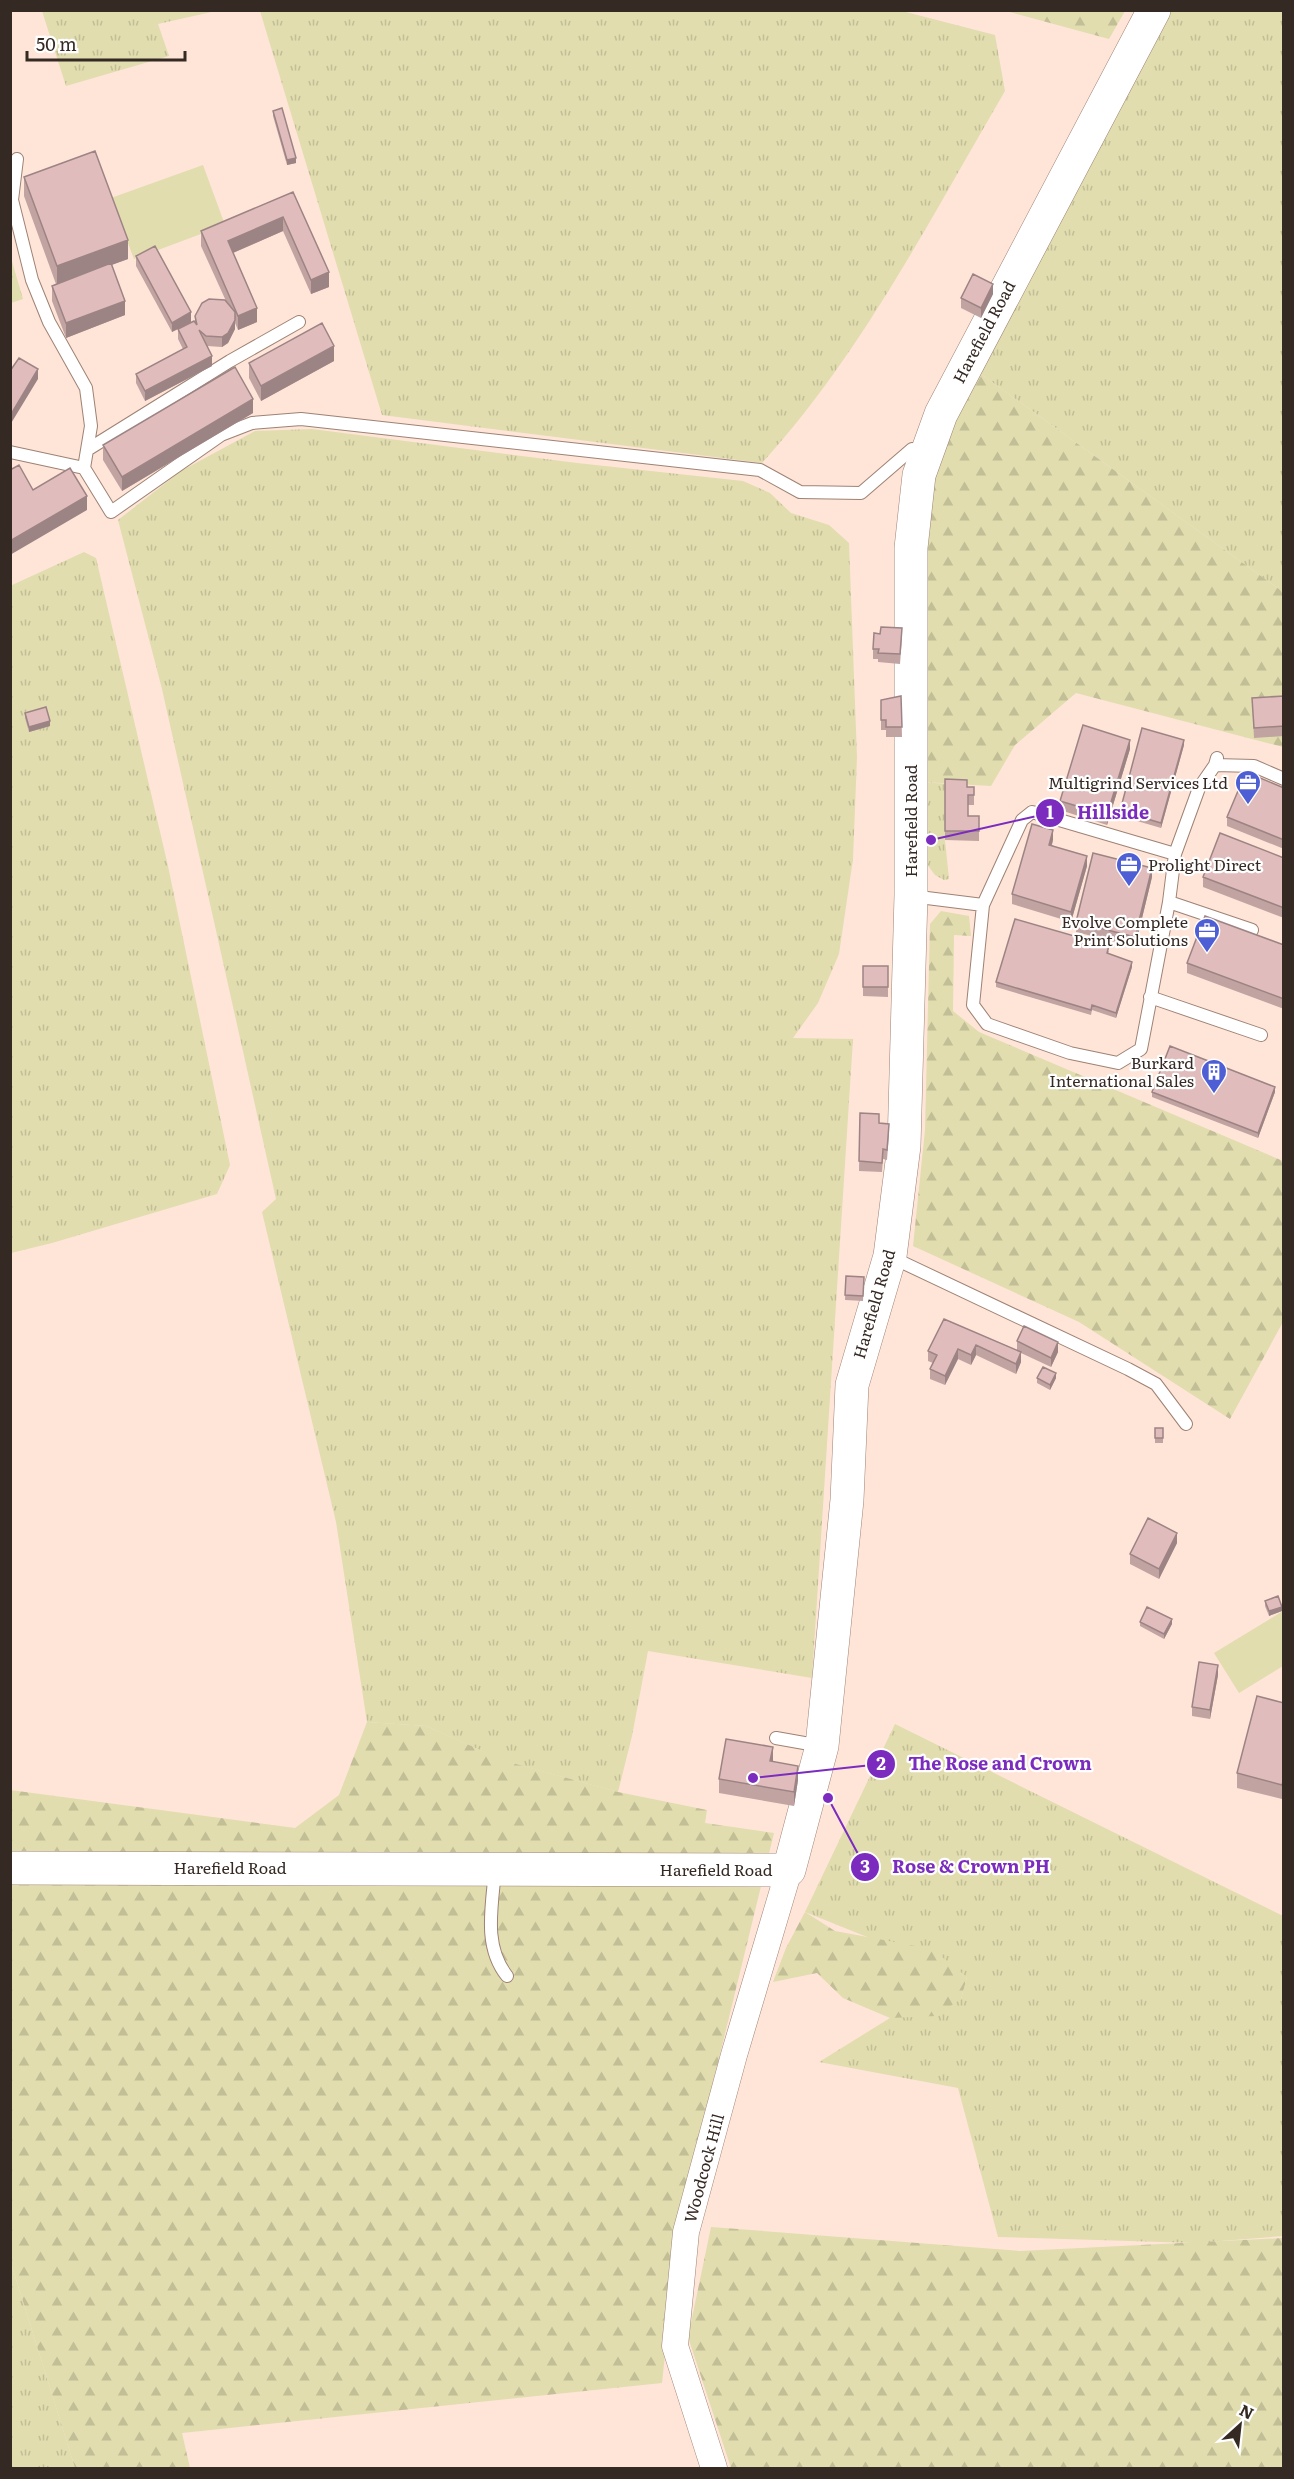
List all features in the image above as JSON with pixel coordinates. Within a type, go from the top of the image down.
[{"type":"street","name":"Harefield Road","points":[[10,1868],[789,1870],[822,1746],[847,1500],[852,1385],[890,1256],[904,1146],[911,896],[911,549],[919,475],[941,414],[1154,10]]},
{"type":"street","name":"Woodcock Hill","points":[[714,2469],[675,2346],[686,2232],[734,2055],[789,1870]]},
{"type":"lane","points":[[17,159],[12,200],[24,252],[32,280],[49,322],[86,388],[91,426],[84,468],[111,512],[221,435],[252,423],[301,418],[760,470],[800,492],[861,493],[912,448],[928,454]]},
{"type":"lane","points":[[87,450],[299,322]]},
{"type":"lane","points":[[10,452],[84,468]]},
{"type":"lane","points":[[1175,854],[1032,812],[1022,820],[983,905],[973,1005],[987,1024],[1070,1053],[1118,1063],[1141,1049],[1169,902],[1175,854],[1199,788],[1216,761],[1254,766],[1284,779]]},
{"type":"lane","points":[[911,896],[983,905]]},
{"type":"lane","points":[[1169,902],[1252,930]]},
{"type":"lane","points":[[1150,997],[1261,1035]]},
{"type":"lane","points":[[890,1256],[1156,1384],[1186,1424]]},
{"type":"lane","points":[[776,1738],[822,1746]]},
{"type":"lane","points":[[495,1869],[491,1907],[492,1951],[497,1964],[507,1976]]},
{"type":"green space","points":[[42,10],[216,11],[158,24],[169,56],[66,86]]},
{"type":"green space","points":[[1125,10],[1109,39],[1006,11]]},
{"type":"green space","points":[[260,11],[902,11],[995,35],[1005,91],[922,236],[863,331],[798,421],[762,463],[382,415]]},
{"type":"green space","points":[[1171,11],[1283,11],[1283,592],[974,369]]},
{"type":"green space","points":[[203,165],[225,225],[134,259],[111,198]]},
{"type":"green space","points":[[11,258],[23,299],[10,303]]},
{"type":"green space","points":[[974,369],[1283,592],[1283,747],[1076,693],[1015,745],[991,786],[923,782],[922,618],[931,474]]},
{"type":"green space","points":[[312,429],[577,463],[743,481],[770,493],[791,513],[829,525],[849,543],[857,757],[853,859],[839,954],[818,1003],[793,1038],[853,1039],[812,1678],[648,1651],[632,1736],[618,1792],[504,1761],[426,1726],[367,1722],[336,1522],[262,1212],[276,1199],[162,689],[118,520],[181,471],[255,431]]},
{"type":"green space","points":[[84,552],[96,558],[168,866],[230,1165],[217,1194],[11,1253],[10,586]]},
{"type":"green space","points":[[923,782],[948,784],[945,840],[949,879],[944,880],[935,875],[923,859]]},
{"type":"green space","points":[[941,911],[969,916],[971,936],[954,935],[953,1011],[979,1032],[1283,1161],[1283,1322],[1230,1419],[1079,1322],[913,1246],[925,1130],[930,924]]},
{"type":"green space","points":[[1283,1611],[1283,1666],[1239,1693],[1214,1653]]},
{"type":"green space","points":[[367,1722],[426,1726],[505,1761],[618,1792],[707,1810],[705,1823],[774,1833],[679,2222],[662,2383],[182,2433],[190,2468],[75,2468],[11,2263],[10,1790],[295,1828],[339,1795]]},
{"type":"green space","points":[[895,1724],[1283,1916],[1283,2236],[1195,2243],[998,2237],[958,2088],[819,2062],[890,2018],[961,1999],[967,1977],[805,1912]]},
{"type":"green space","points":[[805,1912],[835,1931],[932,1949],[967,1977],[961,1999],[936,2016],[890,2018],[843,1998],[817,1973],[773,1982],[786,1948]]},
{"type":"green space","points":[[711,2227],[1020,2251],[1283,2238],[1283,2468],[731,2468],[688,2337]]},
{"type":"green space","points":[[11,2263],[75,2468],[11,2468]]},
{"type":"building","points":[[282,108],[296,158],[287,160],[273,111]]},
{"type":"building","points":[[95,151],[128,240],[57,266],[24,177]]},
{"type":"building","points":[[293,192],[329,272],[311,280],[283,217],[228,241],[257,308],[238,316],[201,231]]},
{"type":"building","points":[[155,246],[191,312],[172,323],[136,256]]},
{"type":"building","points":[[111,263],[125,301],[66,323],[52,286]]},
{"type":"building","points":[[973,274],[993,284],[981,308],[961,298]]},
{"type":"building","points":[[209,299],[225,300],[235,312],[235,320],[228,333],[222,337],[206,336],[199,330],[212,356],[145,391],[136,374],[187,347],[178,329],[194,321],[197,325],[195,316],[202,303]]},
{"type":"building","points":[[322,323],[334,346],[261,386],[249,363]]},
{"type":"building","points":[[19,358],[38,369],[10,416],[10,371]]},
{"type":"building","points":[[235,367],[253,399],[122,477],[103,445]]},
{"type":"building","points":[[19,465],[33,490],[70,468],[87,496],[10,541],[10,470]]},
{"type":"building","points":[[881,627],[902,628],[900,654],[878,653],[879,649],[873,649],[874,633],[880,634]]},
{"type":"building","points":[[901,696],[902,727],[886,727],[886,720],[881,720],[881,700]]},
{"type":"building","points":[[1284,696],[1284,726],[1254,728],[1252,698]]},
{"type":"building","points":[[46,707],[50,721],[29,727],[25,713]]},
{"type":"building","points":[[1083,725],[1130,740],[1107,815],[1060,801]]},
{"type":"building","points":[[1142,728],[1184,740],[1161,823],[1120,811]]},
{"type":"building","points":[[1246,772],[1284,788],[1284,840],[1227,817]]},
{"type":"building","points":[[945,779],[967,780],[967,787],[974,787],[974,795],[968,795],[968,816],[979,816],[979,831],[945,831]]},
{"type":"building","points":[[1032,824],[1053,830],[1049,845],[1087,856],[1071,912],[1012,894]]},
{"type":"building","points":[[1220,833],[1284,858],[1284,908],[1203,877]]},
{"type":"building","points":[[1093,853],[1152,868],[1135,937],[1076,922]]},
{"type":"building","points":[[1205,916],[1284,945],[1284,999],[1187,963]]},
{"type":"building","points":[[1015,919],[1109,946],[1107,953],[1132,962],[1116,1013],[1092,1005],[1091,1010],[996,982]]},
{"type":"building","points":[[863,966],[888,966],[888,987],[863,987]]},
{"type":"building","name":"Burkard International Sales","points":[[1170,1046],[1275,1087],[1258,1133],[1152,1092]]},
{"type":"building","points":[[860,1113],[879,1114],[879,1123],[889,1124],[887,1150],[883,1149],[882,1163],[859,1161]]},
{"type":"building","points":[[846,1276],[864,1277],[863,1296],[845,1295]]},
{"type":"building","points":[[944,1319],[1021,1352],[1016,1364],[976,1345],[971,1355],[958,1349],[945,1376],[930,1369],[937,1355],[928,1351]]},
{"type":"building","points":[[1024,1326],[1058,1342],[1051,1358],[1017,1341]]},
{"type":"building","points":[[1043,1367],[1056,1373],[1050,1385],[1037,1378]]},
{"type":"building","points":[[1155,1428],[1163,1428],[1163,1438],[1155,1438]]},
{"type":"building","points":[[1148,1518],[1177,1533],[1159,1569],[1130,1554]]},
{"type":"building","points":[[1278,1596],[1282,1607],[1269,1611],[1265,1601]]},
{"type":"building","points":[[1147,1607],[1172,1619],[1164,1634],[1140,1622]]},
{"type":"building","points":[[1199,1662],[1218,1665],[1210,1710],[1192,1707]]},
{"type":"building","points":[[1257,1696],[1284,1703],[1284,1778],[1282,1785],[1237,1773]]},
{"type":"building","points":[[726,1739],[773,1747],[770,1761],[798,1766],[794,1792],[719,1779]]},
{"type":"place","name":"Multigrind Services Ltd","points":[[1248,806]]},
{"type":"place","name":"Hillside","points":[[931,840]]},
{"type":"place","name":"Prolight Direct","points":[[1129,888]]},
{"type":"place","name":"Evolve Complete Print Solutions","points":[[1207,954]]},
{"type":"place","name":"Burkard International Sales","points":[[1214,1095]]},
{"type":"place","name":"The Rose and Crown","points":[[753,1778]]},
{"type":"place","name":"Rose & Crown PH","points":[[828,1798]]}]
